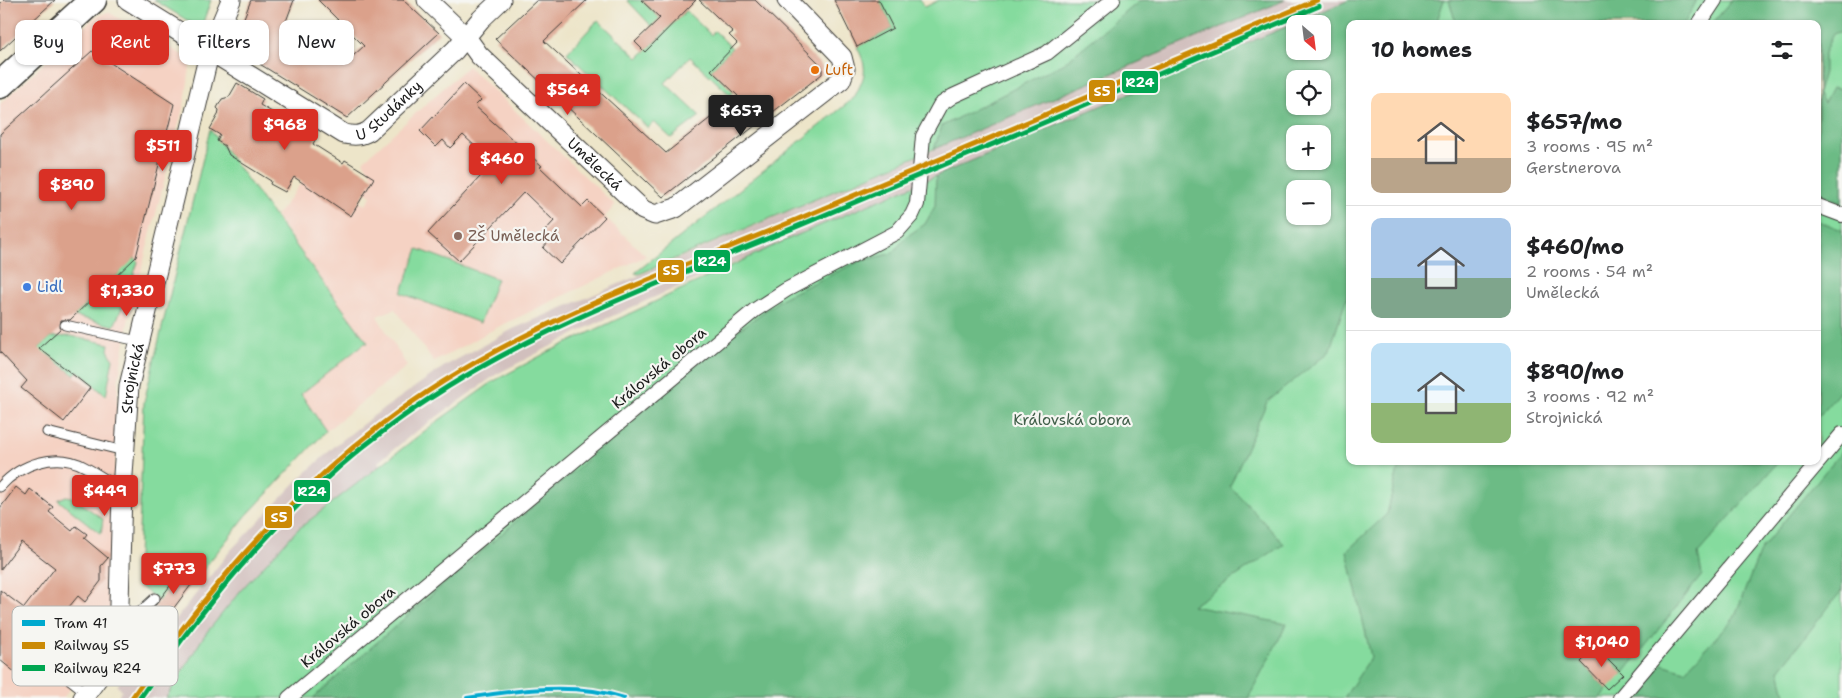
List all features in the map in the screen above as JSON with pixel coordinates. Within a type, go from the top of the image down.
[{"type":"main road","points":[[0,85],[93,0]]},
{"type":"street","name":"U Studánky","points":[[128,0],[179,31]]},
{"type":"street","name":"Strojnická","points":[[223,20],[231,0]]},
{"type":"street","name":"Umělecká","points":[[428,0],[466,37],[479,55],[643,210],[649,214],[661,215],[676,208],[836,86],[844,74],[842,57],[787,0]]},
{"type":"street","name":"U Studánky","points":[[234,65],[344,134],[359,135],[369,131],[455,50],[501,0]]},
{"type":"street","name":"Královská obora","points":[[289,698],[755,310],[786,290],[892,236],[912,215],[916,204],[923,136],[940,105],[953,96],[1047,53],[1113,0]]},
{"type":"street","points":[[1702,20],[1715,0]]},
{"type":"street","name":"Strojnická","points":[[120,606],[122,490],[128,386],[206,65]]},
{"type":"street","points":[[1821,207],[1842,215]]},
{"type":"street","points":[[1821,459],[1842,434]]},
{"type":"street","points":[[1620,698],[1816,465]]},
{"type":"lane","points":[[107,285],[149,302]]},
{"type":"lane","points":[[64,325],[138,340]]},
{"type":"lane","points":[[47,432],[124,451]]},
{"type":"lane","points":[[0,488],[9,476],[33,463],[56,459],[83,466],[122,490]]},
{"type":"lane","points":[[146,606],[155,598]]},
{"type":"lane","points":[[74,686],[85,696]]},
{"type":"shaded area","points":[[1285,0],[1349,0],[1314,15],[1286,15],[1286,27],[648,300],[588,327],[497,374],[414,433],[378,462],[381,466],[297,530],[242,589],[204,636],[178,678],[178,617],[230,551],[296,482],[336,445],[372,417],[445,366],[513,329]]},
{"type":"shaded area","points":[[108,12],[122,20],[92,20],[92,65],[169,65],[169,47],[179,53],[179,65],[190,65],[186,96],[128,322],[118,383],[110,606],[12,606],[12,686],[72,686],[63,698],[0,698],[0,104],[43,65],[82,65],[82,29],[94,18]]},
{"type":"shaded area","name":"ZŠ Umělecká","points":[[468,66],[615,205],[605,217],[646,256],[496,328],[434,362],[395,309],[377,316],[407,366],[326,431],[300,394],[366,342],[276,216],[302,182],[351,216],[359,202],[366,205],[371,196],[366,192],[374,178],[363,161]]},
{"type":"shaded area","points":[[117,686],[173,686],[166,698],[117,698],[122,690]]},
{"type":"green space","points":[[154,0],[211,0],[204,20],[187,20]]},
{"type":"green space","points":[[627,0],[641,0],[669,27],[686,11],[711,35],[715,31],[732,48],[711,70],[725,83],[757,73],[730,95],[690,57],[665,83],[700,116],[671,138],[654,122],[648,128],[597,81],[599,78],[594,73],[591,76],[567,53],[598,20],[638,58],[661,36]]},
{"type":"green space","points":[[879,0],[921,0],[925,7],[939,0],[1285,0],[639,274],[635,273],[854,98],[864,73],[863,62],[857,47],[893,28]]},
{"type":"green space","points":[[1141,0],[1285,0],[934,149],[942,126],[1064,63]]},
{"type":"green space","name":"Královská obora","points":[[1349,0],[1842,0],[1842,698],[166,698],[173,686],[178,686],[178,678],[204,636],[242,589],[297,530],[435,423],[494,381],[546,353],[786,240],[1286,27],[1286,60],[1331,60],[1331,15],[1314,15]]},
{"type":"green space","points":[[1349,0],[1444,0],[1437,20],[1346,20],[1346,300],[1329,352],[1267,402],[1230,486],[1284,544],[1192,606],[1287,624],[1248,698],[313,698],[722,342],[784,297],[860,261],[893,253],[906,237],[925,224],[935,206],[936,176],[1286,27],[1286,60],[1331,60],[1331,15],[1314,15]]},
{"type":"green space","points":[[1449,0],[1697,0],[1686,20],[1455,20]]},
{"type":"green space","points":[[1732,0],[1842,0],[1842,31],[1833,34],[1824,53],[1824,72],[1821,82],[1821,20],[1715,20]]},
{"type":"green space","points":[[1832,88],[1842,90],[1842,202],[1821,193],[1821,98],[1824,103]]},
{"type":"green space","points":[[210,129],[368,343],[365,343],[301,394],[326,431],[246,516],[194,581],[184,573],[159,601],[137,584],[144,402]]},
{"type":"green space","points":[[1821,222],[1842,230],[1842,389],[1821,414]]},
{"type":"green space","points":[[418,249],[497,279],[480,323],[401,293]]},
{"type":"green space","points":[[133,255],[138,262],[130,285],[114,279]]},
{"type":"green space","points":[[99,292],[124,303],[114,326],[74,316]]},
{"type":"green space","points":[[71,336],[109,344],[108,350],[113,359],[106,396],[78,371],[74,375],[48,355],[42,361],[16,369],[51,337]]},
{"type":"green space","points":[[1842,451],[1842,590],[1779,670],[1786,698],[1635,698],[1662,664],[1685,671],[1734,618],[1761,549]]},
{"type":"green space","points":[[1399,465],[1775,465],[1698,553],[1702,575],[1623,674],[1581,662],[1607,689],[1600,698],[1344,698],[1371,657],[1347,551],[1387,514]]},
{"type":"green space","points":[[66,496],[72,497],[103,519],[101,534],[58,500]]},
{"type":"building","points":[[4,0],[55,0],[33,20],[15,20],[15,37],[0,51],[0,4]]},
{"type":"building","points":[[251,0],[294,0],[286,20],[279,20],[279,65],[354,65],[354,55],[364,46],[354,36],[354,20],[338,20],[318,0],[403,0],[439,33],[347,118],[261,65],[269,65],[269,20],[243,20]]},
{"type":"building","points":[[537,0],[587,0],[544,41],[666,153],[738,96],[711,70],[737,43],[729,35],[733,32],[699,0],[755,0],[822,66],[822,74],[663,197],[495,39]]},
{"type":"building","points":[[641,0],[696,0],[645,52],[635,42],[660,18]]},
{"type":"building","points":[[834,0],[879,0],[893,28],[857,47]]},
{"type":"building","points":[[92,51],[92,65],[114,65],[174,104],[136,257],[112,280],[103,280],[102,289],[70,320],[61,320],[60,329],[39,348],[90,388],[64,422],[21,388],[27,381],[0,352],[0,134],[76,65],[82,65],[82,60]]},
{"type":"building","points":[[237,83],[263,99],[260,105],[316,138],[313,144],[343,163],[345,160],[374,178],[351,216],[294,177],[285,192],[270,184],[271,181],[229,155],[225,146],[217,141],[220,135],[210,129],[218,115],[219,110],[217,108],[222,99],[229,97]]},
{"type":"building","name":"ZŠ Umělecká","points":[[464,84],[481,100],[475,106],[542,166],[540,167],[582,207],[588,201],[605,217],[560,264],[543,248],[549,241],[542,234],[554,221],[524,192],[459,261],[428,233],[493,163],[463,135],[450,148],[443,140],[436,147],[420,131]]},
{"type":"building","points":[[16,487],[26,495],[30,489],[53,507],[49,512],[72,531],[76,526],[87,534],[84,538],[108,558],[101,566],[101,581],[85,602],[78,596],[70,606],[26,606],[55,568],[21,542],[0,570],[0,508]]},
{"type":"building","points":[[184,573],[194,581],[175,606],[155,606],[176,578],[178,580]]},
{"type":"building","points":[[0,590],[21,606],[12,606],[12,670],[0,660]]},
{"type":"building","points":[[1596,647],[1623,674],[1607,689],[1581,662]]},
{"type":"tram line","name":"41","points":[[467,698],[506,692],[546,689],[586,690],[624,698]]},
{"type":"rail line","name":"S5","points":[[178,635],[246,551],[311,485],[382,424],[429,391],[478,361],[528,334],[632,287],[857,195],[1317,0]]},
{"type":"rail line","name":"R24","points":[[178,645],[223,587],[285,518],[319,485],[390,426],[438,393],[487,364],[538,337],[643,289],[868,197],[1319,6]]},
{"type":"rail line","name":"S5","points":[[132,698],[141,686]]},
{"type":"rail line","name":"R24","points":[[140,698],[149,686]]},
{"type":"place","name":"Luft","points":[[815,70]]},
{"type":"place","name":"ZŠ Umělecká","points":[[458,236]]},
{"type":"place","name":"Lidl","points":[[27,287]]}]
